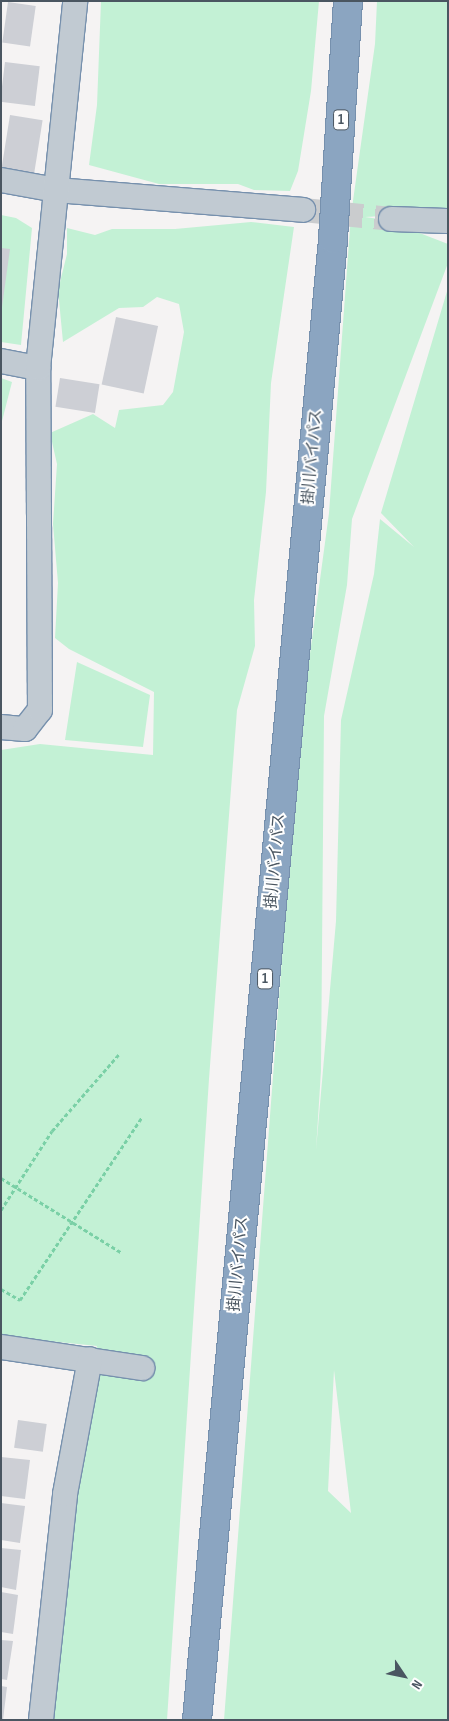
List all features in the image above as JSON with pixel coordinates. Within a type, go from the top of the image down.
[{"type":"highway","name":"掛川バイパス","points":[[197,1720],[332,249],[348,1]]},
{"type":"street","points":[[1,727],[25,729],[40,710],[38,368],[74,1]]},
{"type":"street","points":[[1,180],[56,190],[303,210]]},
{"type":"street","points":[[392,219],[448,221]]},
{"type":"street","points":[[1,361],[38,368]]},
{"type":"street","points":[[1,1347],[142,1368]]},
{"type":"street","points":[[41,1720],[65,1494],[90,1359]]},
{"type":"path","points":[[1,1210],[52,1131],[120,1053]]},
{"type":"path","points":[[1,1289],[20,1300],[142,1117]]},
{"type":"path","points":[[1,1178],[122,1253]]},
{"type":"green space","points":[[101,1],[319,1],[311,91],[298,171],[290,191],[254,190],[238,184],[159,184],[89,165],[97,105]]},
{"type":"green space","points":[[377,1],[448,1],[448,212],[365,217],[386,220],[448,244],[448,263],[352,519],[347,585],[324,716],[321,1071],[316,1150],[336,921],[341,720],[374,574],[380,519],[414,547],[381,513],[448,288],[448,1720],[224,1720],[299,735],[329,513],[351,215],[375,44]],"holes":[[[334,1370],[351,1513],[328,1491]]]},
{"type":"green space","points":[[1,215],[16,218],[32,228],[21,345],[1,342]]},
{"type":"green space","points":[[251,222],[294,227],[271,383],[266,492],[254,600],[255,646],[237,710],[209,1079],[167,1720],[51,1720],[86,1381],[97,1346],[1,1336],[1,750],[40,744],[153,755],[154,692],[69,649],[55,638],[58,583],[53,524],[57,464],[50,433],[93,414],[115,428],[119,410],[163,405],[173,392],[184,332],[179,304],[157,297],[143,307],[119,308],[63,342],[58,290],[67,254],[67,228],[95,235],[112,229],[175,229]]},
{"type":"green space","points":[[1,378],[12,382],[1,425]]},
{"type":"green space","points":[[77,662],[150,695],[143,747],[65,740]]},
{"type":"building","points":[[8,2],[36,6],[30,46],[2,43]]},
{"type":"building","points":[[5,62],[40,66],[35,106],[1,102]]},
{"type":"building","points":[[10,115],[43,120],[34,174],[1,169]]},
{"type":"building","points":[[1,248],[10,249],[2,307],[1,307]]},
{"type":"building","points":[[116,317],[158,326],[144,393],[102,384]]},
{"type":"building","points":[[60,378],[100,384],[95,413],[55,407]]},
{"type":"building","points":[[18,1420],[47,1424],[43,1452],[14,1448]]},
{"type":"building","points":[[1,1457],[30,1460],[25,1499],[1,1496]]},
{"type":"building","points":[[1,1503],[25,1506],[20,1543],[1,1540]]},
{"type":"building","points":[[1,1548],[21,1550],[16,1590],[1,1587]]},
{"type":"building","points":[[1,1592],[18,1595],[13,1634],[1,1632]]},
{"type":"building","points":[[1,1640],[13,1641],[7,1680],[1,1679]]},
{"type":"building","points":[[1,1686],[7,1687],[3,1720],[1,1720]]},
{"type":"tunnel","points":[[303,210],[391,219]]}]
